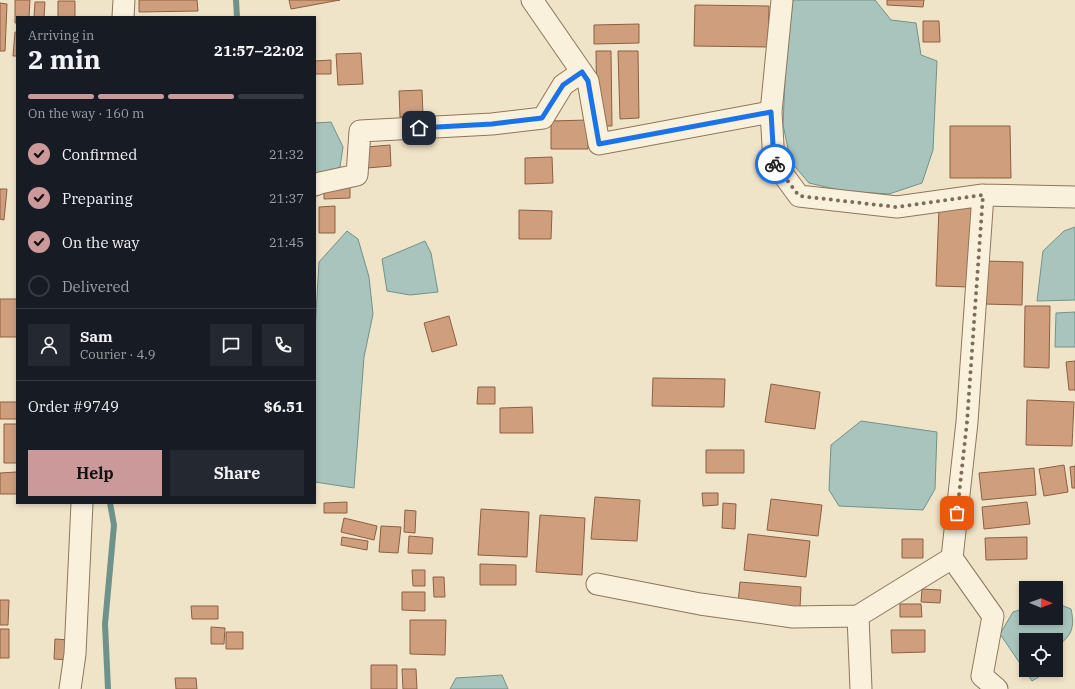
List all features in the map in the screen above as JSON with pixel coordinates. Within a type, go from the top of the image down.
[{"type":"street","points":[[123,16],[124,0]]},
{"type":"street","points":[[532,0],[588,81],[599,144],[771,112]]},
{"type":"street","points":[[782,0],[771,112],[774,162],[799,196],[896,207],[983,195],[1075,197]]},
{"type":"street","points":[[316,185],[326,181],[357,175],[360,131],[492,124],[542,118],[563,85],[582,72]]},
{"type":"street","points":[[983,195],[967,422],[952,558],[993,616],[982,676],[996,689]]},
{"type":"street","points":[[70,689],[75,654],[82,504]]},
{"type":"street","points":[[597,584],[700,604],[793,617],[858,616],[952,558]]},
{"type":"street","points":[[858,616],[860,689]]},
{"type":"water","points":[[793,0],[875,0],[891,20],[916,23],[921,55],[937,61],[933,150],[922,183],[889,194],[843,191],[809,183],[791,162],[783,125],[786,55]]},
{"type":"water","points":[[331,122],[343,147],[340,167],[318,177],[316,177],[316,123]]},
{"type":"water","points":[[1075,227],[1075,300],[1037,301],[1043,251],[1064,231]]},
{"type":"water","points":[[347,231],[358,239],[369,277],[373,314],[364,357],[354,488],[316,482],[316,314],[319,262]]},
{"type":"water","points":[[425,241],[431,253],[438,292],[410,295],[387,291],[382,259]]},
{"type":"water","points":[[1075,312],[1075,347],[1055,347],[1056,313]]},
{"type":"water","points":[[861,421],[937,432],[935,489],[923,510],[839,506],[829,490],[831,445]]},
{"type":"water","points":[[1063,606],[1071,609],[1073,621],[1071,631],[1063,641],[1063,633],[1019,633],[1019,662],[1000,634],[1013,612],[1019,610],[1019,625],[1063,625]]},
{"type":"water","points":[[502,675],[508,689],[450,689],[456,678]]},
{"type":"water","points":[[1029,677],[1039,677],[1032,681]]},
{"type":"building","points":[[15,0],[30,0],[29,16],[16,16],[15,23]]},
{"type":"building","points":[[139,0],[197,0],[198,11],[139,12]]},
{"type":"building","points":[[289,0],[340,0],[291,9]]},
{"type":"building","points":[[887,0],[924,0],[923,7],[887,5]]},
{"type":"building","points":[[58,1],[75,1],[75,16],[58,16]]},
{"type":"building","points":[[35,2],[45,2],[44,16],[34,16]]},
{"type":"building","points":[[0,3],[7,4],[5,51],[0,51]]},
{"type":"building","points":[[695,5],[769,6],[768,47],[694,46]]},
{"type":"building","points":[[923,21],[939,21],[940,42],[923,42]]},
{"type":"building","points":[[639,24],[639,43],[594,44],[594,25]]},
{"type":"building","points":[[15,32],[16,32],[16,56],[13,56]]},
{"type":"building","points":[[596,51],[611,51],[612,126],[597,126]]},
{"type":"building","points":[[618,51],[638,51],[639,118],[620,119]]},
{"type":"building","points":[[361,53],[363,84],[338,85],[336,54]]},
{"type":"building","points":[[331,60],[331,74],[316,74],[316,61]]},
{"type":"building","points":[[422,90],[423,116],[400,117],[399,91]]},
{"type":"building","points":[[588,120],[588,149],[551,149],[551,121]]},
{"type":"building","points":[[950,126],[1010,126],[1011,178],[950,178]]},
{"type":"building","points":[[390,145],[391,166],[367,168],[366,147]]},
{"type":"building","points":[[552,157],[553,183],[525,184],[525,158]]},
{"type":"building","points":[[350,186],[350,198],[324,199],[324,187]]},
{"type":"building","points":[[0,189],[7,189],[4,220],[0,219]]},
{"type":"building","points":[[335,206],[335,233],[319,233],[319,207]]},
{"type":"building","points":[[939,207],[974,208],[970,287],[936,286]]},
{"type":"building","points":[[519,210],[552,211],[551,239],[519,239]]},
{"type":"building","points":[[985,261],[1023,262],[1022,305],[984,304]]},
{"type":"building","points":[[0,299],[16,299],[16,337],[0,337]]},
{"type":"building","points":[[1025,306],[1050,306],[1049,368],[1024,367]]},
{"type":"building","points":[[449,316],[457,345],[432,352],[424,323]]},
{"type":"building","points":[[1075,361],[1075,390],[1069,390],[1066,362]]},
{"type":"building","points":[[653,378],[725,379],[724,407],[652,406]]},
{"type":"building","points":[[771,384],[820,392],[815,429],[765,422]]},
{"type":"building","points":[[478,387],[495,387],[495,404],[477,404]]},
{"type":"building","points":[[1027,400],[1074,402],[1072,446],[1026,445]]},
{"type":"building","points":[[0,402],[16,402],[16,419],[0,419]]},
{"type":"building","points":[[532,407],[533,433],[500,433],[500,408]]},
{"type":"building","points":[[4,424],[16,424],[16,463],[4,463]]},
{"type":"building","points":[[706,450],[744,450],[744,473],[706,473]]},
{"type":"building","points":[[1064,465],[1068,492],[1044,496],[1039,469]]},
{"type":"building","points":[[1075,466],[1075,488],[1072,488],[1070,467]]},
{"type":"building","points":[[1034,468],[1036,495],[982,500],[979,473]]},
{"type":"building","points":[[16,472],[16,494],[0,494],[0,473]]},
{"type":"building","points":[[702,493],[718,493],[718,505],[703,506]]},
{"type":"building","points":[[595,497],[640,500],[637,541],[591,539]]},
{"type":"building","points":[[771,499],[822,505],[818,536],[767,530]]},
{"type":"building","points":[[347,502],[347,513],[324,513],[324,503]]},
{"type":"building","points":[[1027,502],[1030,524],[984,529],[982,507]]},
{"type":"building","points":[[723,503],[736,504],[735,529],[722,528]]},
{"type":"building","points":[[481,509],[529,512],[527,557],[478,555]]},
{"type":"building","points":[[405,510],[416,511],[415,533],[404,532]]},
{"type":"building","points":[[540,515],[585,518],[582,575],[536,572]]},
{"type":"building","points":[[344,518],[377,526],[374,540],[341,532]]},
{"type":"building","points":[[381,526],[401,527],[398,553],[379,552]]},
{"type":"building","points":[[748,534],[810,541],[806,577],[744,570]]},
{"type":"building","points":[[409,536],[433,538],[432,554],[408,553]]},
{"type":"building","points":[[342,537],[368,541],[367,550],[341,545]]},
{"type":"building","points":[[1027,537],[1027,559],[986,560],[985,538]]},
{"type":"building","points":[[902,539],[923,539],[923,558],[902,558]]},
{"type":"building","points":[[480,564],[516,565],[516,585],[480,585]]},
{"type":"building","points":[[412,570],[425,570],[425,586],[413,586]]},
{"type":"building","points":[[433,577],[444,577],[445,597],[434,597]]},
{"type":"building","points":[[740,582],[801,587],[800,608],[738,603]]},
{"type":"building","points":[[922,589],[941,590],[940,603],[921,602]]},
{"type":"building","points":[[402,592],[425,592],[425,611],[402,610]]},
{"type":"building","points":[[0,600],[9,600],[8,625],[0,625]]},
{"type":"building","points":[[900,604],[921,604],[922,617],[900,617]]},
{"type":"building","points":[[191,606],[218,606],[218,619],[192,619]]},
{"type":"building","points":[[410,620],[446,620],[445,655],[410,654]]},
{"type":"building","points":[[211,627],[225,628],[224,644],[211,644]]},
{"type":"building","points":[[0,629],[9,629],[9,658],[0,658]]},
{"type":"building","points":[[891,630],[925,630],[925,652],[892,653]]},
{"type":"building","points":[[226,632],[243,632],[243,649],[226,649]]},
{"type":"building","points":[[55,639],[69,640],[68,660],[54,659]]},
{"type":"building","points":[[371,665],[397,665],[397,689],[371,689]]},
{"type":"building","points":[[402,669],[416,669],[417,689],[403,689]]},
{"type":"building","points":[[175,678],[196,678],[197,689],[176,689]]},
{"type":"waterway","points":[[236,0],[237,16]]},
{"type":"waterway","points":[[108,689],[105,624],[114,525],[110,504]]},
{"type":"way so far","points":[[775,164],[799,196],[896,207],[983,195],[967,422],[957,513]]},
{"type":"route","points":[[419,128],[492,124],[542,118],[563,85],[582,72],[588,81],[599,144],[771,112],[775,164]]}]
